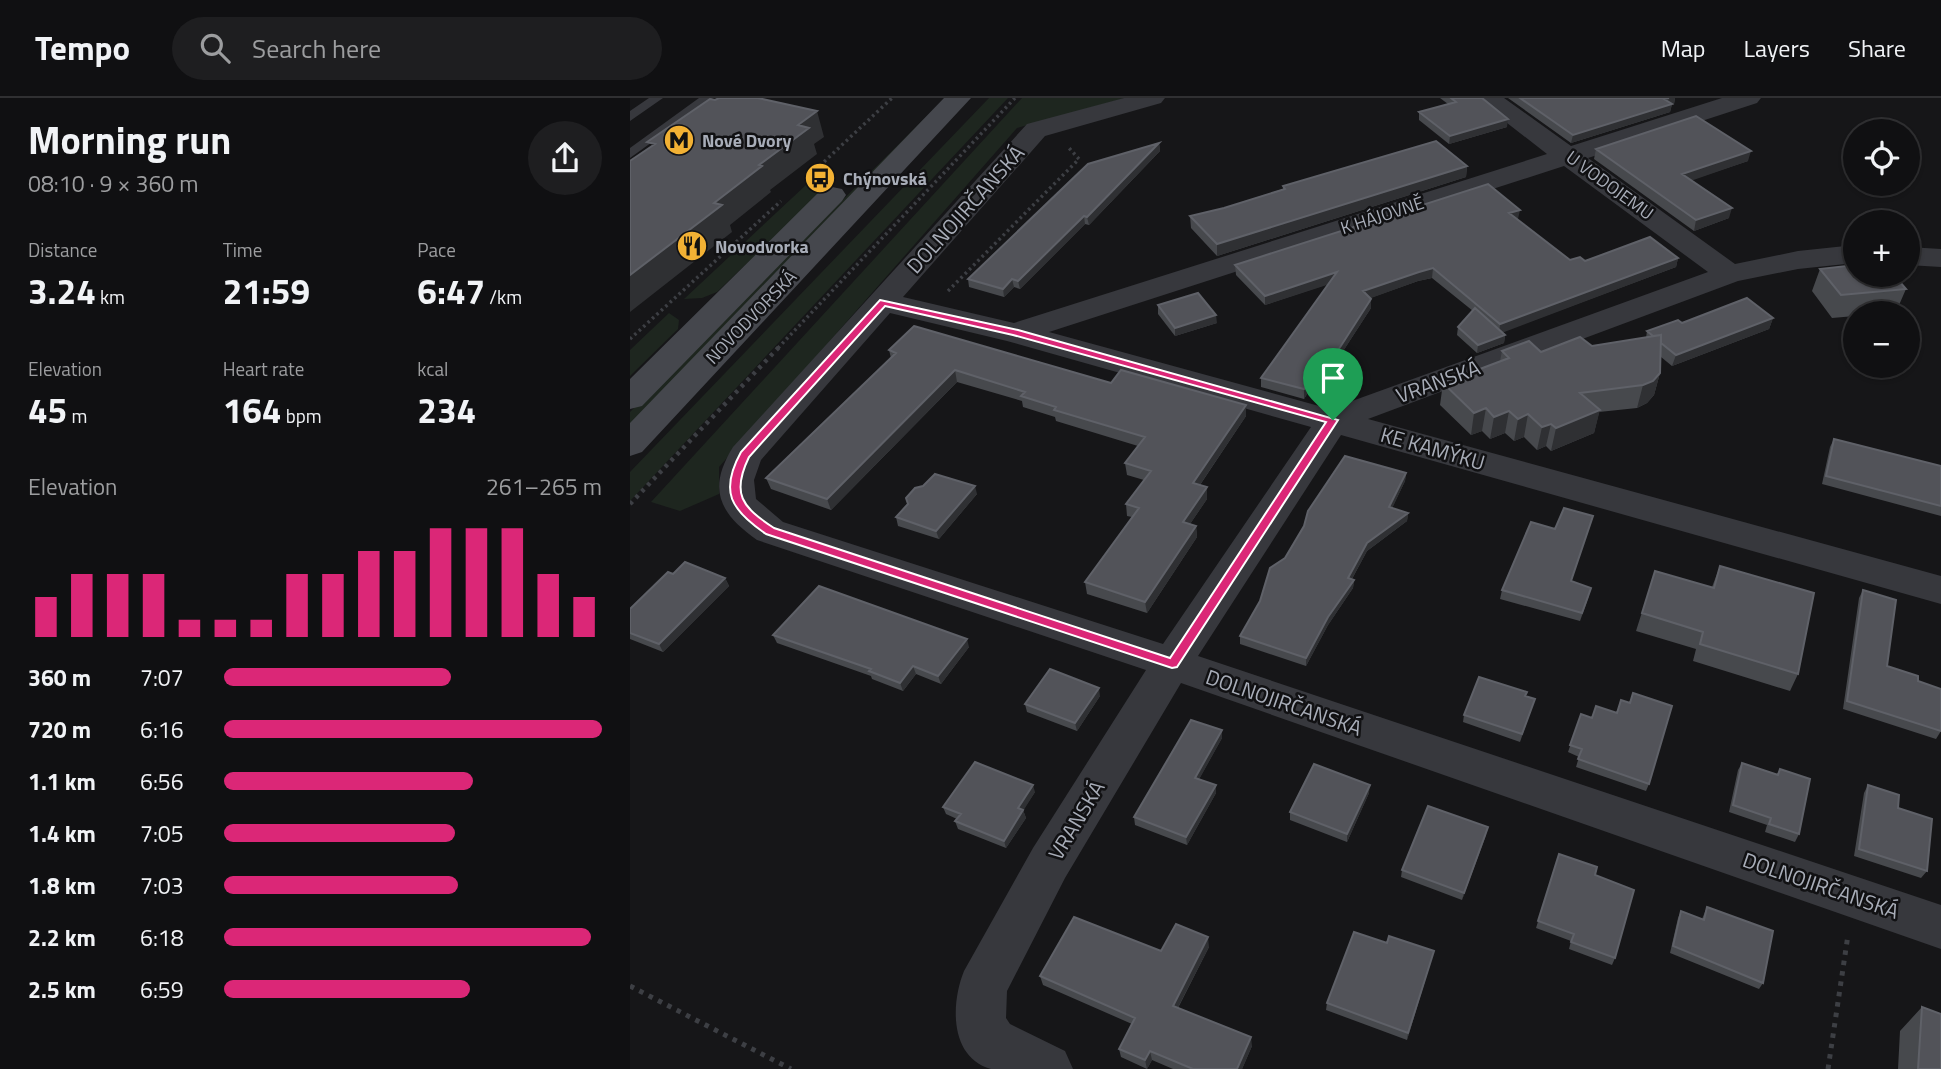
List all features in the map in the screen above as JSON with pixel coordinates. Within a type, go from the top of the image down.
[{"type":"main road","name":"NOVODVORSKÁ","points":[[630,398],[931,98]]},
{"type":"main road","name":"NOVODVORSKÁ","points":[[630,444],[958,98]]},
{"type":"street","points":[[1043,128],[1152,98]]},
{"type":"street","name":"U VODOJEMU","points":[[1488,98],[1731,274]]},
{"type":"street","name":"K HÁJOVNĚ","points":[[1015,332],[1748,98]]},
{"type":"street","name":"DOLNOJIRČANSKÁ","points":[[1043,128],[745,455],[736,473],[734,493],[746,515],[770,531],[1172,663],[1941,927]]},
{"type":"street","name":"VRANSKÁ","points":[[1047,1069],[992,1042],[980,1026],[982,988],[1049,863],[1172,663],[1333,420],[1731,274],[1798,260],[1843,255]]},
{"type":"street","points":[[1920,257],[1941,258]]},
{"type":"street","name":"KE KAMÝKU","points":[[883,302],[1015,332],[1941,590]]},
{"type":"lane","points":[[630,117],[657,98]]},
{"type":"lane","points":[[630,154],[707,98]]},
{"type":"path","points":[[807,177],[892,98]]},
{"type":"path","points":[[630,504],[1015,98]]},
{"type":"path","points":[[877,113],[885,114]]},
{"type":"path","points":[[928,312],[1079,159],[1043,128]]},
{"type":"path","points":[[630,339],[787,195]]},
{"type":"path","points":[[1828,1069],[1854,896]]},
{"type":"path","points":[[630,986],[791,1069]]},
{"type":"shaded area","points":[[945,98],[630,429],[630,412]]},
{"type":"shaded area","points":[[989,98],[1008,98],[630,501],[630,472]]},
{"type":"shaded area","points":[[1022,98],[1125,98],[1017,128],[719,467],[719,494],[680,511],[651,502]]},
{"type":"shaded area","points":[[821,181],[817,196],[717,292],[702,298],[684,299],[806,185]]},
{"type":"shaded area","points":[[669,313],[679,320],[678,329],[630,376],[630,350]]},
{"type":"building","points":[[758,98],[817,111],[798,125],[809,128],[714,203],[722,205],[630,275],[630,161],[655,144],[647,142],[710,99]]},
{"type":"building","points":[[1451,98],[1482,98],[1508,119],[1450,136],[1419,112],[1456,102]]},
{"type":"building","points":[[1520,98],[1669,98],[1664,99],[1672,104],[1573,135]]},
{"type":"building","points":[[1696,116],[1751,151],[1682,174],[1732,208],[1696,220],[1596,149]]},
{"type":"building","points":[[1436,141],[1467,166],[1217,244],[1190,216],[1224,208],[1285,189],[1283,186]]},
{"type":"building","points":[[1159,143],[1087,217],[1084,216],[1018,281],[1012,279],[1003,289],[968,279],[1088,164]]},
{"type":"building","points":[[1488,184],[1520,210],[1509,213],[1570,260],[1580,257],[1585,261],[1650,237],[1678,258],[1500,324],[1433,268],[1419,272],[1363,291],[1371,299],[1337,352],[1325,366],[1320,365],[1304,389],[1261,378],[1337,272],[1265,296],[1235,265]]},
{"type":"building","points":[[1843,266],[1843,287],[1906,289],[1841,295],[1820,269]]},
{"type":"building","points":[[1198,293],[1216,315],[1175,328],[1158,305]]},
{"type":"building","points":[[1747,298],[1773,318],[1676,355],[1661,343],[1661,335],[1653,336],[1647,331],[1678,320],[1682,323]]},
{"type":"building","points":[[1475,308],[1505,335],[1478,345],[1458,327]]},
{"type":"building","points":[[914,326],[1111,383],[1121,370],[1246,405],[1193,483],[1207,487],[1183,522],[1196,526],[1145,602],[1085,582],[1139,508],[1126,504],[1151,471],[1125,463],[1145,437],[1054,410],[1056,407],[1021,396],[1025,392],[955,370],[827,499],[766,478],[896,353],[889,350]]},
{"type":"building","points":[[1661,335],[1660,373],[1653,381],[1643,385],[1580,393],[1600,410],[1556,428],[1551,424],[1542,427],[1528,414],[1518,419],[1509,411],[1494,417],[1486,408],[1474,413],[1443,383],[1509,358],[1502,351],[1529,341],[1541,352],[1580,337],[1592,346]]},
{"type":"building","points":[[1834,439],[1941,466],[1941,506],[1826,476]]},
{"type":"building","points":[[1345,456],[1406,473],[1389,507],[1408,513],[1367,543],[1348,578],[1354,580],[1328,617],[1306,658],[1240,636],[1260,601],[1270,568],[1285,558],[1304,526],[1308,511]]},
{"type":"building","points":[[935,474],[975,486],[936,531],[896,517],[908,504],[906,498],[915,488],[923,486]]},
{"type":"building","points":[[1564,508],[1593,516],[1571,581],[1591,588],[1582,613],[1502,590],[1531,522],[1555,529]]},
{"type":"building","points":[[685,562],[725,578],[659,644],[630,633],[630,609],[668,572],[673,574]]},
{"type":"building","points":[[1720,566],[1814,593],[1798,674],[1700,644],[1703,632],[1642,613],[1655,571],[1714,588]]},
{"type":"building","points":[[819,586],[967,639],[938,676],[913,666],[900,683],[869,671],[871,669],[773,635]]},
{"type":"building","points":[[1863,590],[1896,600],[1887,666],[1918,676],[1918,681],[1941,689],[1941,731],[1847,701]]},
{"type":"building","points":[[1050,669],[1099,688],[1075,723],[1025,704]]},
{"type":"building","points":[[1479,677],[1527,692],[1525,696],[1535,699],[1522,734],[1464,715]]},
{"type":"building","points":[[1633,693],[1672,706],[1649,784],[1578,759],[1582,749],[1570,745],[1581,714],[1592,718],[1596,706],[1617,713],[1621,700],[1630,703]]},
{"type":"building","points":[[1191,720],[1222,730],[1195,778],[1216,785],[1186,837],[1134,817]]},
{"type":"building","points":[[975,762],[1033,785],[1018,808],[1023,810],[1004,841],[955,821],[961,814],[943,807]]},
{"type":"building","points":[[1742,763],[1778,775],[1780,769],[1810,779],[1799,834],[1769,824],[1771,818],[1733,805]]},
{"type":"building","points":[[1314,764],[1370,785],[1347,834],[1290,812]]},
{"type":"building","points":[[1868,785],[1899,795],[1898,808],[1932,819],[1927,871],[1859,849]]},
{"type":"building","points":[[1428,806],[1488,827],[1464,893],[1402,870]]},
{"type":"building","points":[[1559,854],[1597,867],[1595,875],[1634,890],[1615,958],[1571,942],[1574,934],[1538,921]]},
{"type":"building","points":[[1707,907],[1773,931],[1763,983],[1673,946],[1681,911],[1704,920]]},
{"type":"building","points":[[1074,917],[1161,951],[1176,924],[1208,937],[1173,1006],[1251,1037],[1237,1069],[1193,1069],[1150,1051],[1145,1060],[1119,1049],[1135,1018],[1040,976]]},
{"type":"building","points":[[1354,932],[1387,943],[1389,936],[1434,951],[1408,1033],[1327,1003]]},
{"type":"building","points":[[1922,1007],[1941,1014],[1941,1069],[1918,1069]]},
{"type":"place","name":"Nové Dvory","points":[[679,140]]},
{"type":"place","name":"Chýnovská","points":[[820,178]]},
{"type":"place","name":"Novodvorka","points":[[692,246]]},
{"type":"route","points":[[883,302],[1015,332],[1333,420],[1172,663],[770,531],[746,515],[734,493],[736,473],[745,455],[883,302]]}]
